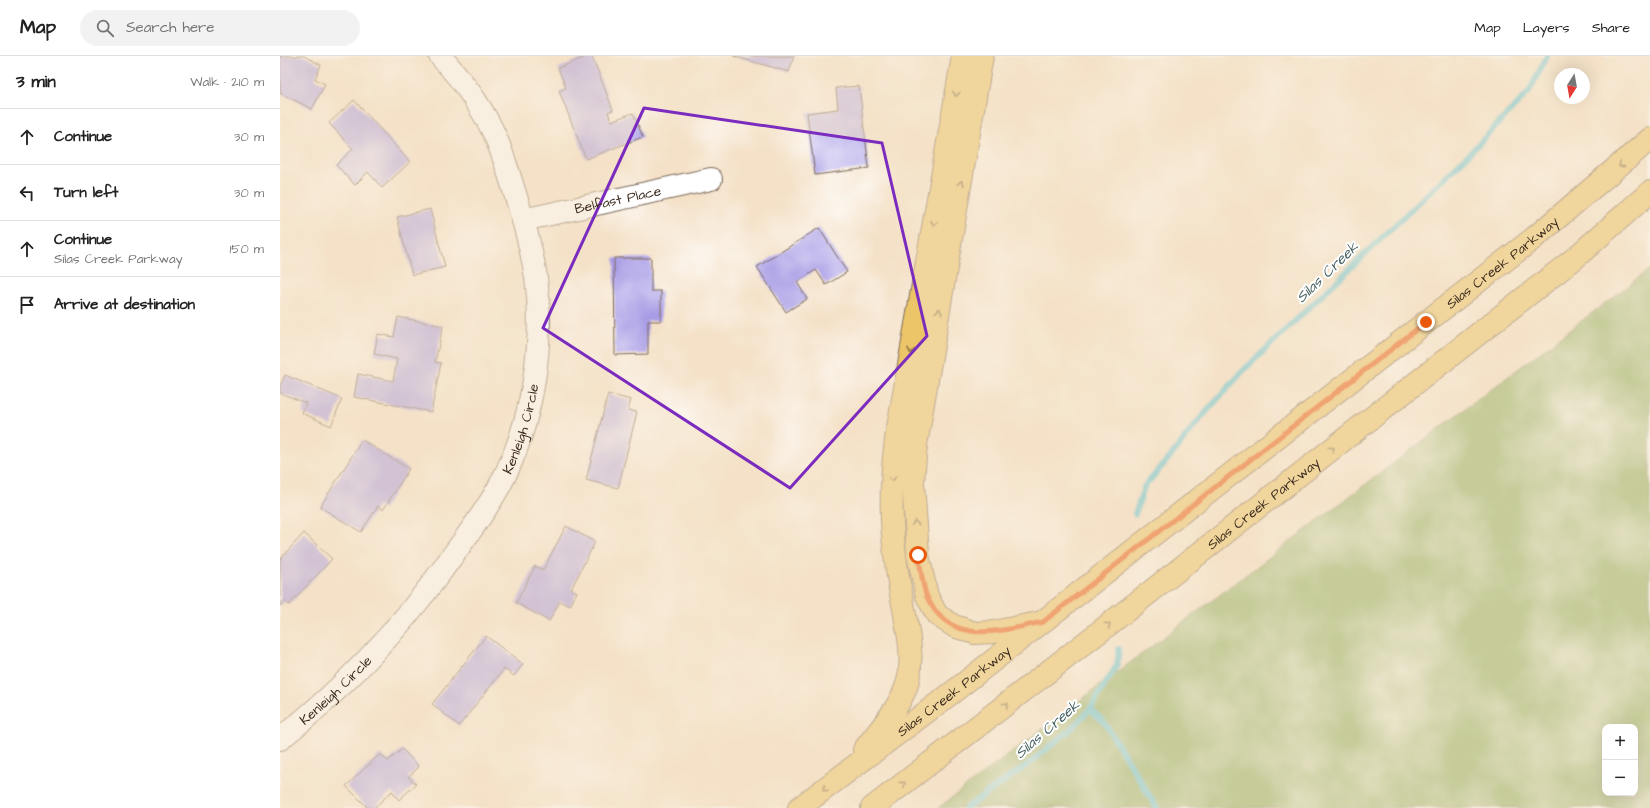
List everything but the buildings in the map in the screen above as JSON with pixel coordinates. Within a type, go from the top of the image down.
[{"type":"main road","points":[[850,769],[902,697],[908,682],[911,649],[893,536],[892,472],[896,439],[963,56]]},
{"type":"main road","points":[[982,56],[916,445],[913,482],[918,555],[926,596],[938,615],[954,626],[975,633],[994,632],[1043,622]]},
{"type":"main road","name":"Silas Creek Parkway","points":[[800,808],[954,692],[1534,238],[1650,139]]},
{"type":"main road","name":"Silas Creek Parkway","points":[[872,808],[1098,633],[1575,258],[1650,192]]},
{"type":"street","name":"Kenleigh Circle","points":[[280,739],[345,684],[385,642],[433,583],[485,510],[500,485],[515,449],[527,412],[537,364],[539,325],[536,277],[523,220],[509,173],[495,137],[476,103],[454,71],[440,56]]},
{"type":"street","name":"Belfast Place","points":[[523,220],[711,179]]},
{"type":"highlighted area","points":[[644,108],[882,143],[927,336],[790,488],[543,328]]},
{"type":"green space","points":[[1650,269],[1650,808],[938,808]]},
{"type":"waterway","name":"Silas Creek","points":[[1135,514],[1144,487],[1199,420],[1243,371],[1464,159],[1529,92],[1547,56]]},
{"type":"waterway","name":"Silas Creek","points":[[966,808],[1030,763],[1071,729],[1090,709],[1117,665],[1119,649]]},
{"type":"waterway","points":[[1090,709],[1104,722],[1157,808]]},
{"type":"route","points":[[918,555],[926,596],[938,615],[954,626],[975,633],[994,632],[1043,622],[1181,512],[1426,322]]}]
